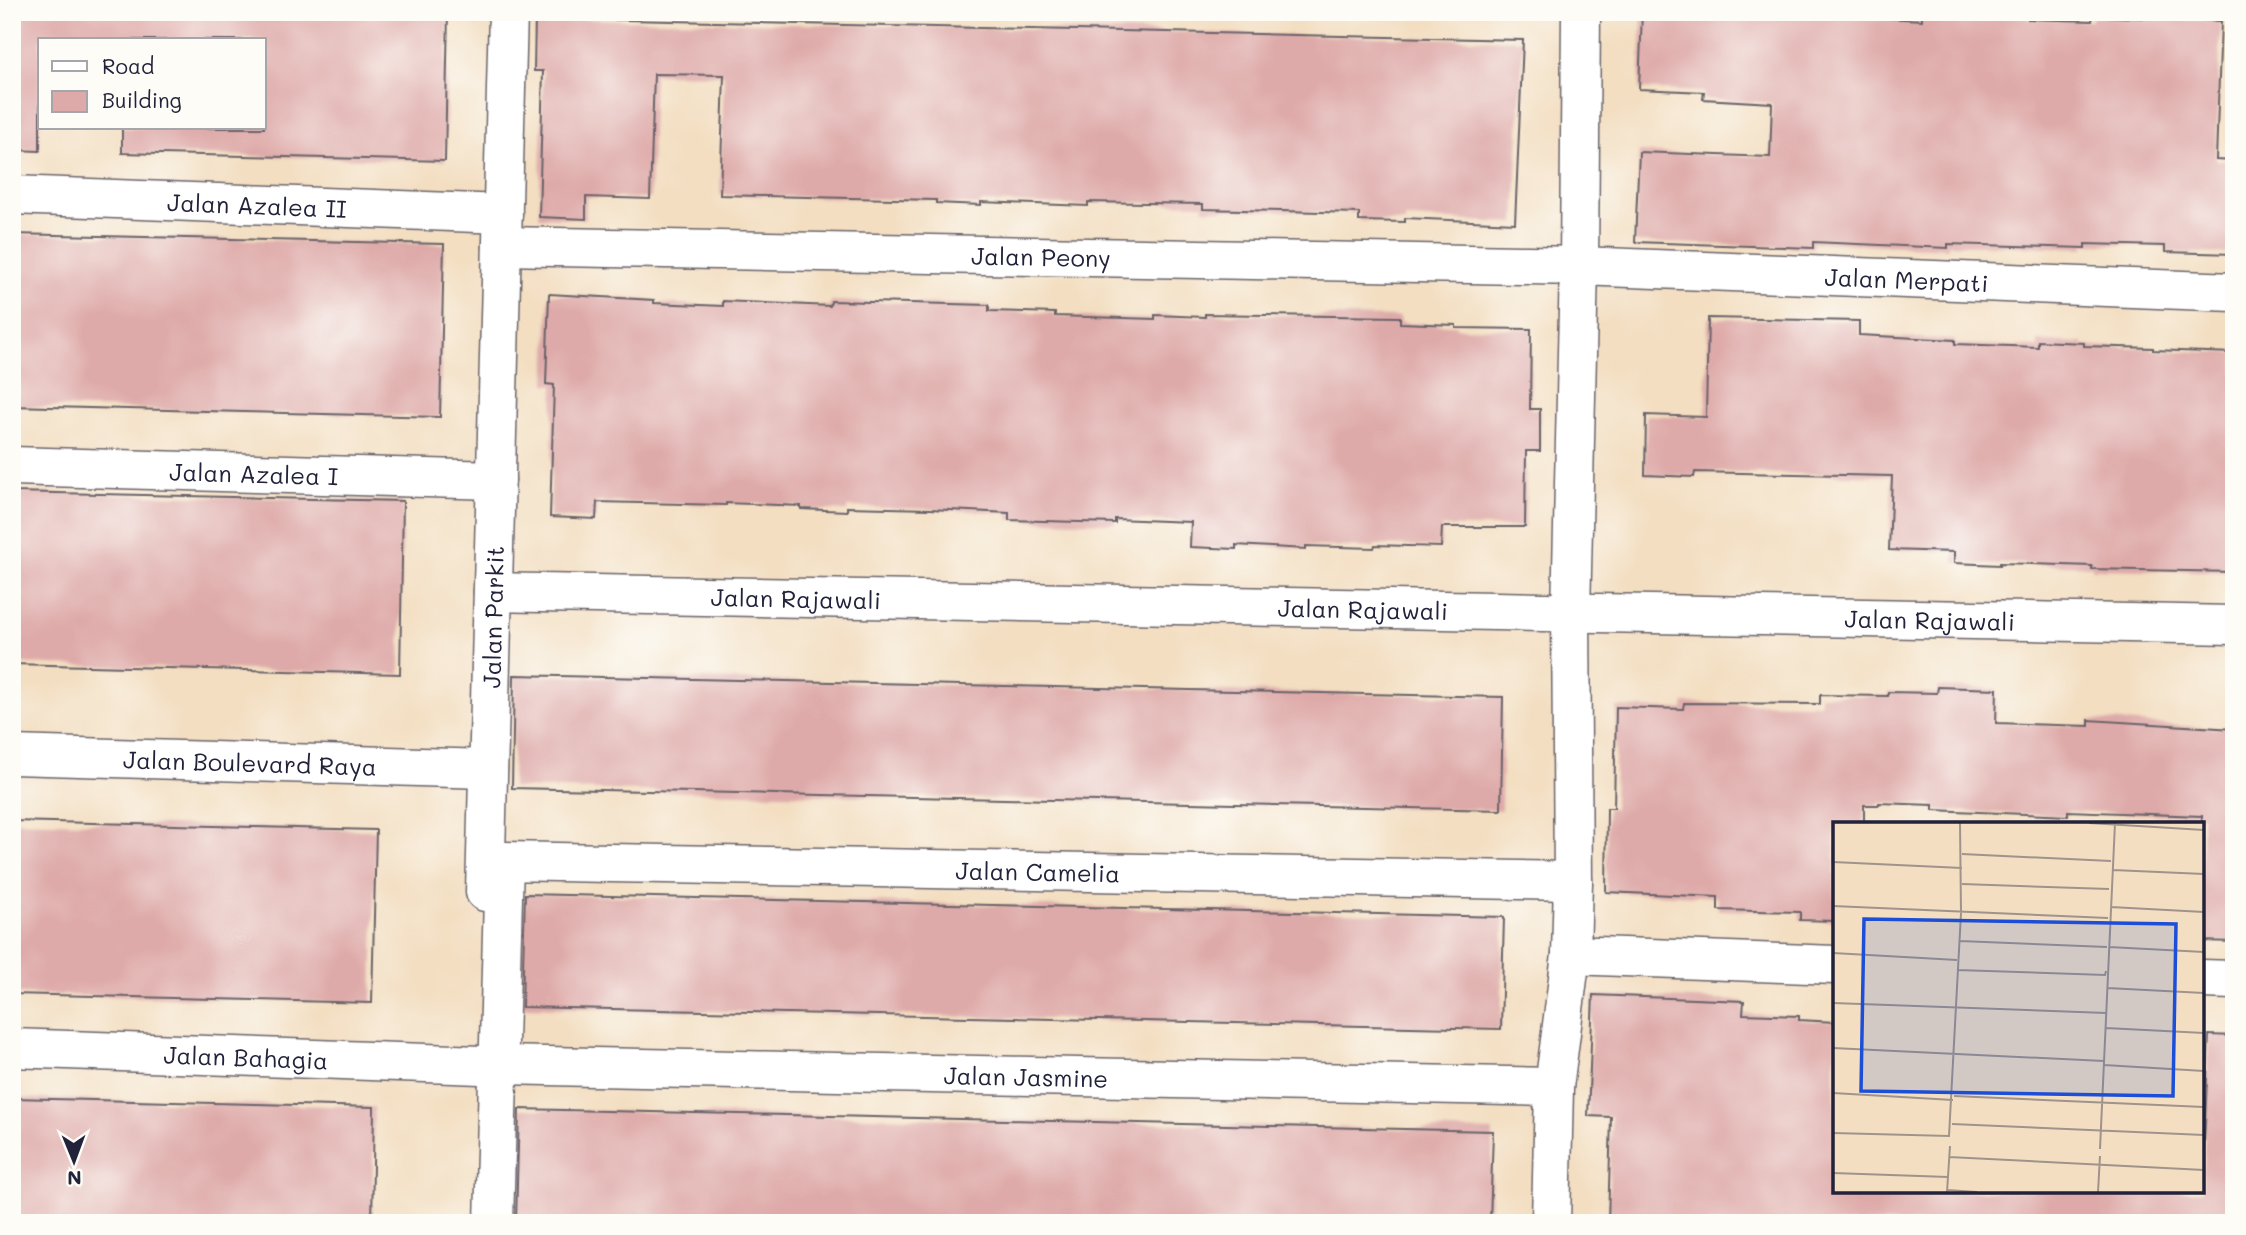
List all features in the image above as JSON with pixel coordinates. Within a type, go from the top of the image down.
[{"type":"street","name":"Jalan Parkit","points":[[477,1223],[490,1065],[488,769],[508,12]]},
{"type":"street","points":[[1551,1223],[1554,1087],[1571,955],[1573,881],[1571,614],[1579,266],[1581,12]]},
{"type":"street","name":"Jalan Azalea II","points":[[12,195],[503,230]]},
{"type":"street","name":"Jalan Peony","points":[[503,230],[1579,266]]},
{"type":"street","name":"Jalan Merpati","points":[[1579,266],[2234,292]]},
{"type":"street","name":"Jalan Azalea I","points":[[12,466],[496,480]]},
{"type":"street","name":"Jalan Rajawali","points":[[493,592],[2234,625]]},
{"type":"street","name":"Jalan Boulevard Raya","points":[[12,755],[488,769]]},
{"type":"street","name":"Jalan Camelia","points":[[490,1065],[504,861],[1573,881]]},
{"type":"street","points":[[1571,955],[1833,965]]},
{"type":"street","points":[[2204,979],[2234,980]]},
{"type":"street","name":"Jalan Bahagia","points":[[12,1048],[490,1065]]},
{"type":"street","points":[[490,1065],[494,1223]]},
{"type":"street","name":"Jalan Jasmine","points":[[490,1065],[1554,1087]]},
{"type":"building","points":[[12,12],[448,12],[445,161],[122,153],[122,130],[266,130],[266,38],[38,38],[40,151],[12,150]]},
{"type":"building","points":[[1642,12],[1768,12],[1922,20],[1922,14],[2028,16],[2028,19],[2092,21],[2093,16],[2221,21],[2216,160],[2234,161],[2234,254],[2165,252],[2165,246],[2085,244],[2085,248],[1948,244],[1948,248],[1813,242],[1813,248],[1635,242],[1639,152],[1770,157],[1772,103],[1703,99],[1704,92],[1639,89]]},
{"type":"building","points":[[535,18],[1523,40],[1515,223],[1405,218],[1405,222],[1359,221],[1359,213],[1203,209],[1203,204],[1088,202],[1088,206],[981,202],[981,205],[936,203],[936,200],[720,195],[724,75],[654,74],[650,199],[586,197],[586,219],[539,217],[543,71],[534,71]]},
{"type":"building","points":[[12,234],[444,244],[440,417],[12,406]]},
{"type":"building","points":[[549,294],[723,306],[723,301],[830,306],[831,301],[989,305],[989,311],[1155,319],[1155,315],[1205,317],[1205,314],[1400,317],[1400,323],[1456,325],[1456,328],[1531,329],[1530,409],[1540,409],[1540,451],[1526,451],[1525,527],[1442,527],[1441,547],[1306,546],[1306,549],[1236,545],[1236,549],[1190,547],[1191,522],[1115,519],[1115,523],[1009,520],[1009,513],[930,509],[847,507],[847,511],[726,503],[597,502],[596,519],[550,517],[554,385],[546,384]]},
{"type":"building","points":[[1708,318],[1859,321],[1859,335],[1955,340],[1955,344],[2038,347],[2038,341],[2084,343],[2084,346],[2234,353],[2234,572],[1954,563],[1954,552],[1889,550],[1892,476],[1695,472],[1694,477],[1645,475],[1646,415],[1706,417]]},
{"type":"building","points":[[12,492],[403,501],[400,674],[12,664]]},
{"type":"building","points":[[514,675],[1503,697],[1501,810],[512,788]]},
{"type":"building","points":[[1938,687],[1997,689],[1996,723],[2089,726],[2089,720],[2234,729],[2234,942],[2204,941],[2202,816],[2068,811],[2068,816],[1933,810],[1933,805],[1864,805],[1864,822],[1833,822],[1833,921],[1800,920],[1800,912],[1718,910],[1718,897],[1606,892],[1607,808],[1614,808],[1616,707],[1683,709],[1684,703],[1820,704],[1820,695],[1888,696],[1888,692],[1937,693]]},
{"type":"building","points":[[12,821],[376,830],[372,1003],[12,994]]},
{"type":"building","points":[[525,894],[1504,917],[1501,1029],[522,1007]]},
{"type":"building","points":[[1593,995],[1744,1001],[1743,1014],[1799,1016],[1799,1020],[1833,1022],[1833,1193],[2204,1193],[2209,1035],[2234,1036],[2234,1223],[1608,1223],[1611,1117],[1588,1116]]},
{"type":"building","points":[[12,1098],[374,1107],[372,1223],[12,1223]]},
{"type":"building","points":[[519,1109],[1493,1131],[1490,1223],[516,1222]]}]
